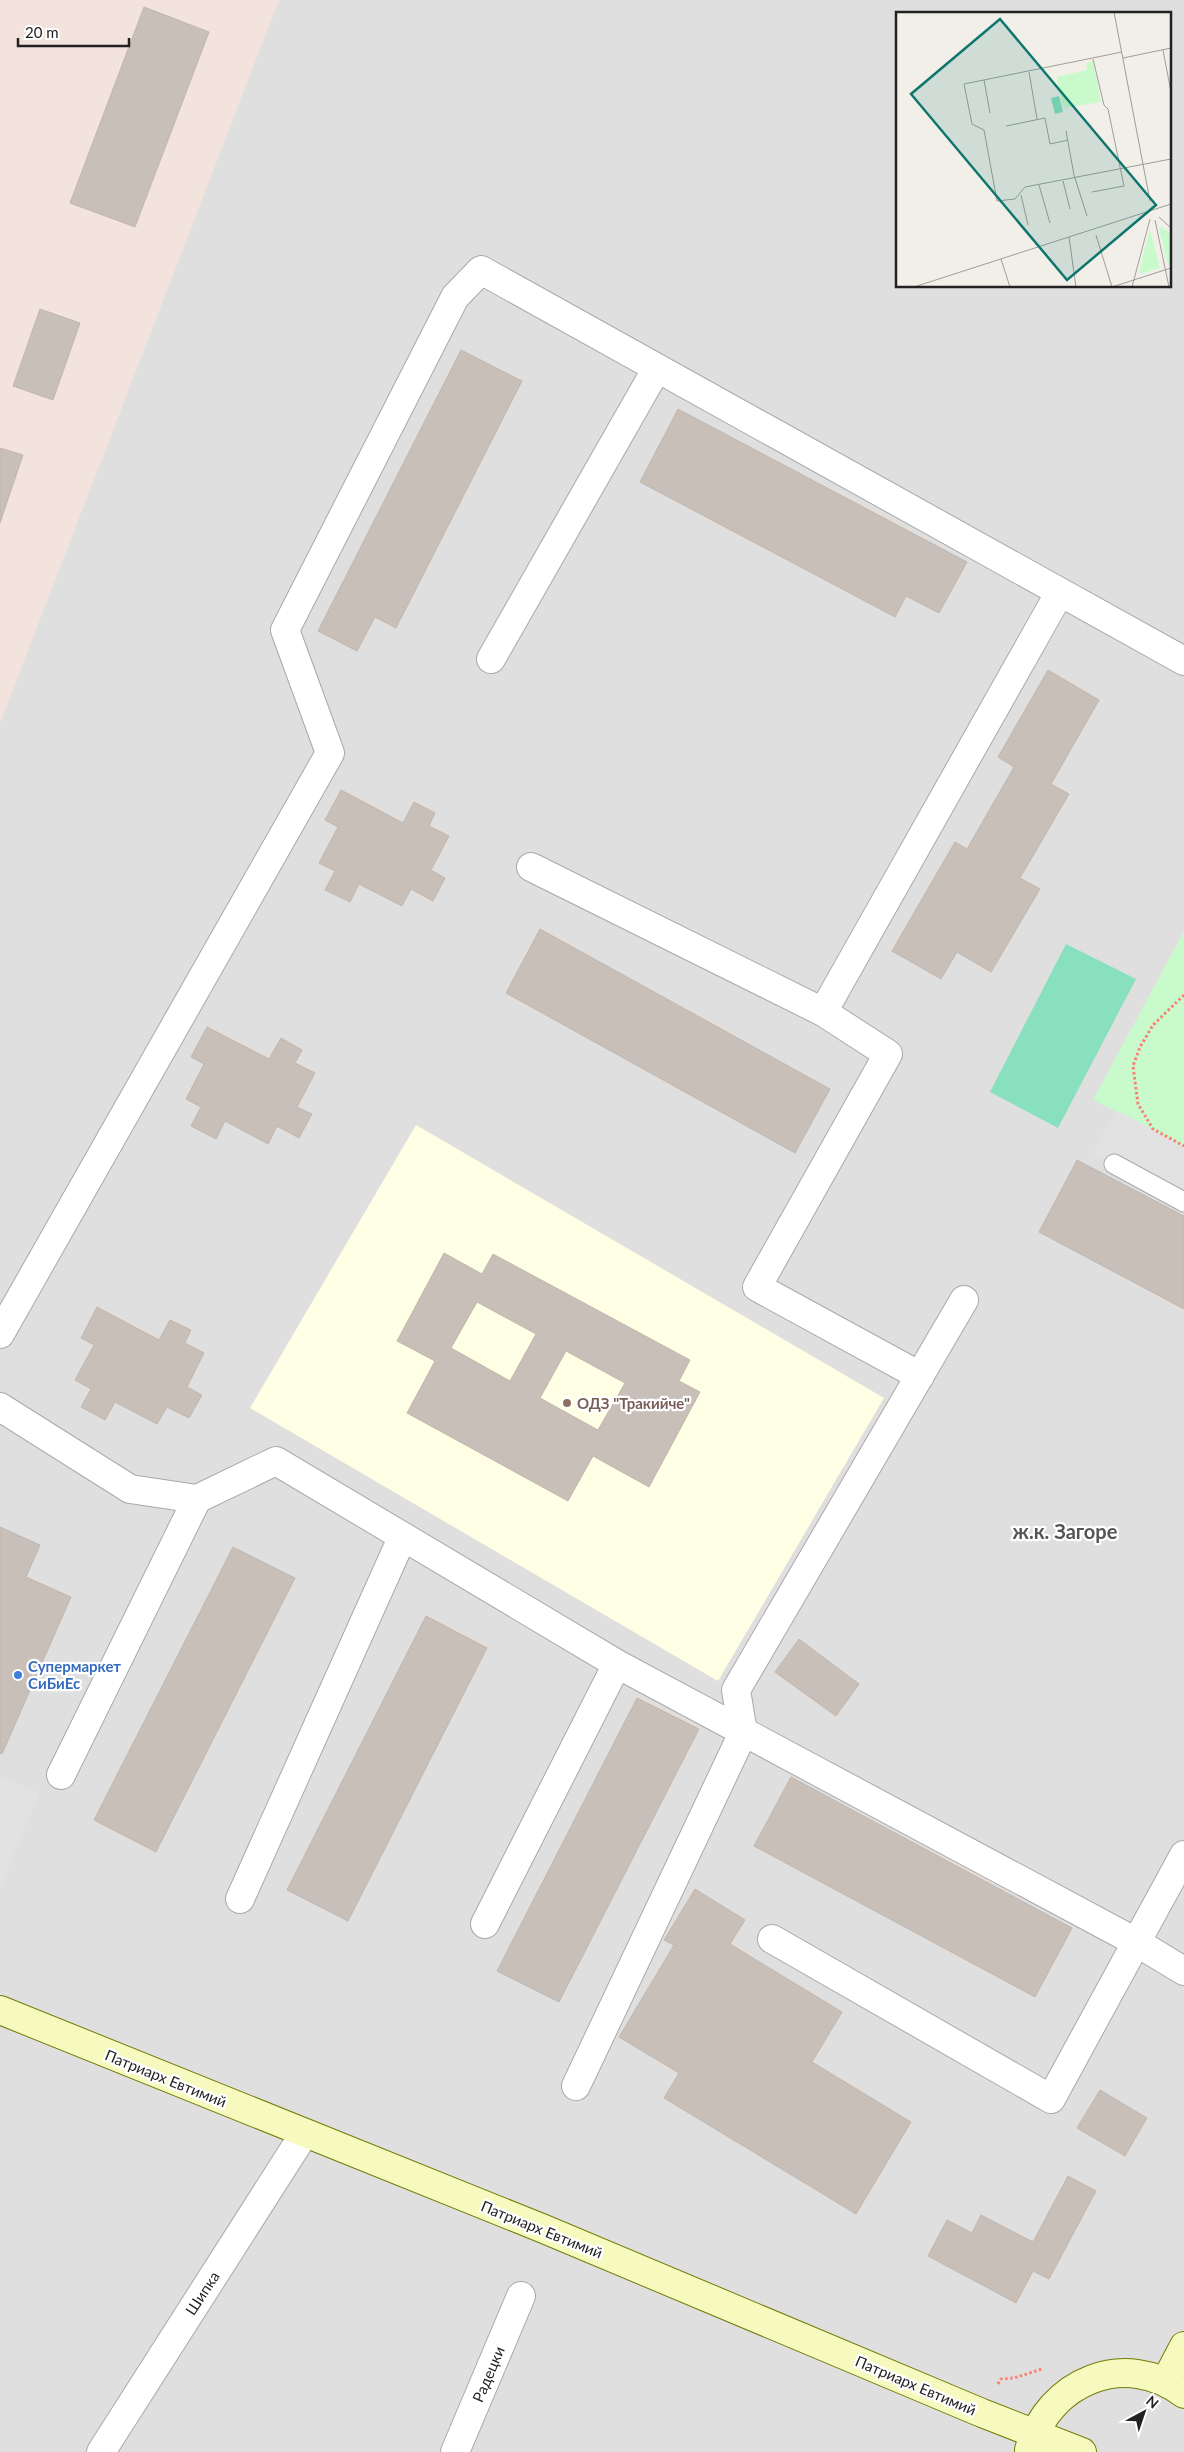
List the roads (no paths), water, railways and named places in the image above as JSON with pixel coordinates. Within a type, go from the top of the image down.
[{"type":"main road","name":"Патриарх Евтимий","points":[[0,2010],[304,2134],[544,2229],[1031,2443],[1082,2452]]},
{"type":"main road","points":[[1031,2443],[1044,2414],[1060,2398],[1078,2385],[1099,2377],[1121,2374],[1143,2376],[1174,2388],[1184,2346]]},
{"type":"street","points":[[0,1334],[330,752],[286,630],[455,297],[481,270],[1184,661]]},
{"type":"street","points":[[491,659],[657,368]]},
{"type":"street","points":[[823,1012],[1060,592]]},
{"type":"street","points":[[531,867],[823,1012],[888,1054],[757,1287],[920,1376]]},
{"type":"street","points":[[576,2086],[742,1733],[736,1690],[964,1300]]},
{"type":"street","points":[[0,1407],[130,1489],[197,1499],[276,1462],[617,1664],[742,1733],[1136,1942],[1184,1971]]},
{"type":"street","points":[[61,1775],[197,1499]]},
{"type":"street","points":[[240,1900],[402,1538]]},
{"type":"street","points":[[485,1924],[617,1664]]},
{"type":"street","points":[[772,1939],[1051,2099],[1184,1855]]},
{"type":"street","name":"Шипка","points":[[101,2452],[304,2134]]},
{"type":"street","name":"Радецки","points":[[455,2452],[521,2296]]},
{"type":"lane","points":[[1114,1164],[1184,1202]]},
{"type":"place","name":"ОДЗ \"Тракийче\"","points":[[567,1403]]},
{"type":"place","name":"Супермаркет СиБиЕс","points":[[18,1675]]},
{"type":"district","name":"ж.к. Загорe","points":[[1065,1531]]}]
